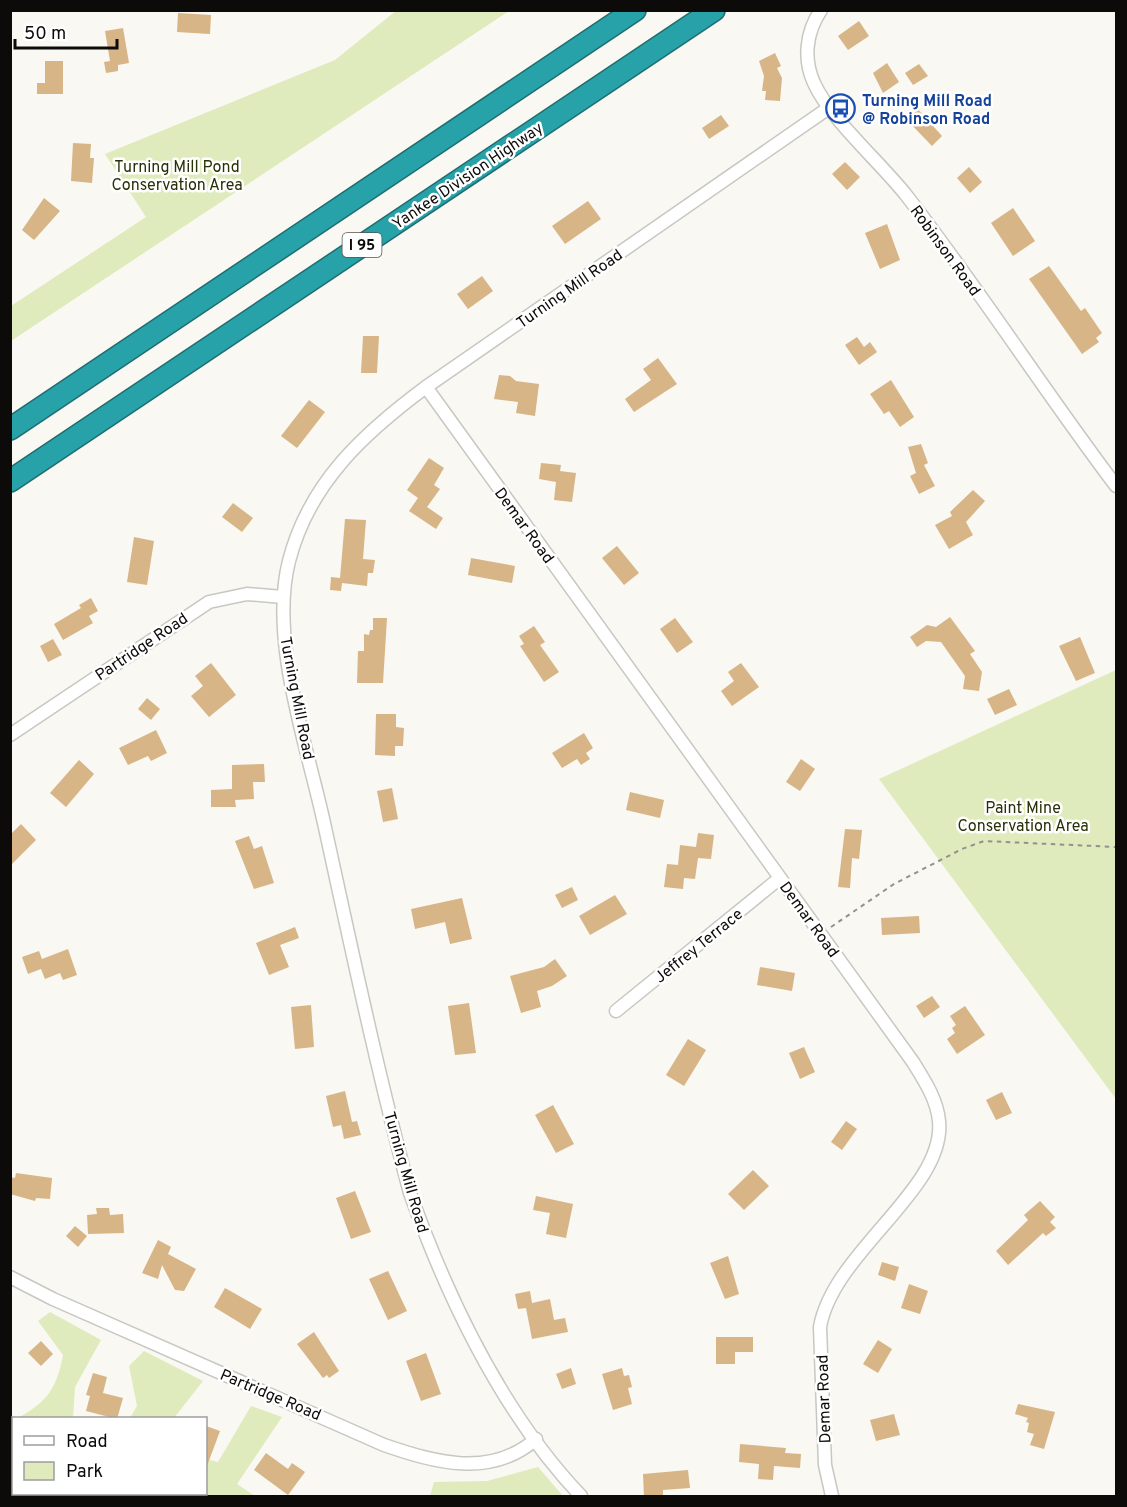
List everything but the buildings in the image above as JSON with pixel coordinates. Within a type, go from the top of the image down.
[{"type":"highway","name":"I 95","points":[[10,429],[634,10]]},
{"type":"highway","name":"Yankee Division Highway","points":[[10,481],[714,10]]},
{"type":"street","name":"Robinson Road","points":[[821,10],[809,34],[808,62],[815,85],[830,107],[905,194],[1116,486]]},
{"type":"street","name":"Turning Mill Road","points":[[581,1497],[536,1439],[477,1348],[431,1250],[410,1193],[294,697],[282,612],[289,560],[296,537],[317,492],[347,454],[367,434],[426,387],[830,107]]},
{"type":"street","name":"Demar Road","points":[[426,387],[913,1062],[931,1093],[939,1120],[938,1147],[930,1167],[834,1286],[823,1311],[820,1327],[825,1465],[832,1497]]},
{"type":"street","name":"Partridge Road","points":[[10,735],[209,602],[247,594],[284,597]]},
{"type":"street","name":"Jeffrey Terrace","points":[[616,1011],[780,878]]},
{"type":"street","name":"Partridge Road","points":[[10,1277],[63,1303],[384,1445],[424,1458],[476,1465],[512,1455],[536,1439]]},
{"type":"path","points":[[821,934],[894,884],[984,841],[1116,848]]},
{"type":"green space","name":"Turning Mill Pond Conservation Area","points":[[397,10],[509,11],[11,341],[11,306],[146,217],[105,154],[335,60]]},
{"type":"green space","name":"Paint Mine Conservation Area","points":[[1116,670],[1116,1099],[879,779]]},
{"type":"green space","points":[[50,1312],[101,1340],[75,1387],[73,1417],[20,1417],[36,1406],[49,1393],[61,1367],[63,1355],[38,1321]]},
{"type":"green space","points":[[144,1351],[203,1381],[175,1417],[131,1417],[137,1406],[129,1366]]},
{"type":"green space","points":[[251,1406],[282,1417],[237,1484],[255,1496],[11,1496],[10,1415],[15,1417],[12,1417],[12,1495],[207,1495],[207,1459],[218,1462]]},
{"type":"green space","points":[[538,1467],[563,1496],[430,1496],[434,1482],[487,1481]]},
{"type":"place","name":"Turning Mill Road @ Robinson Road","points":[[841,109]]}]
